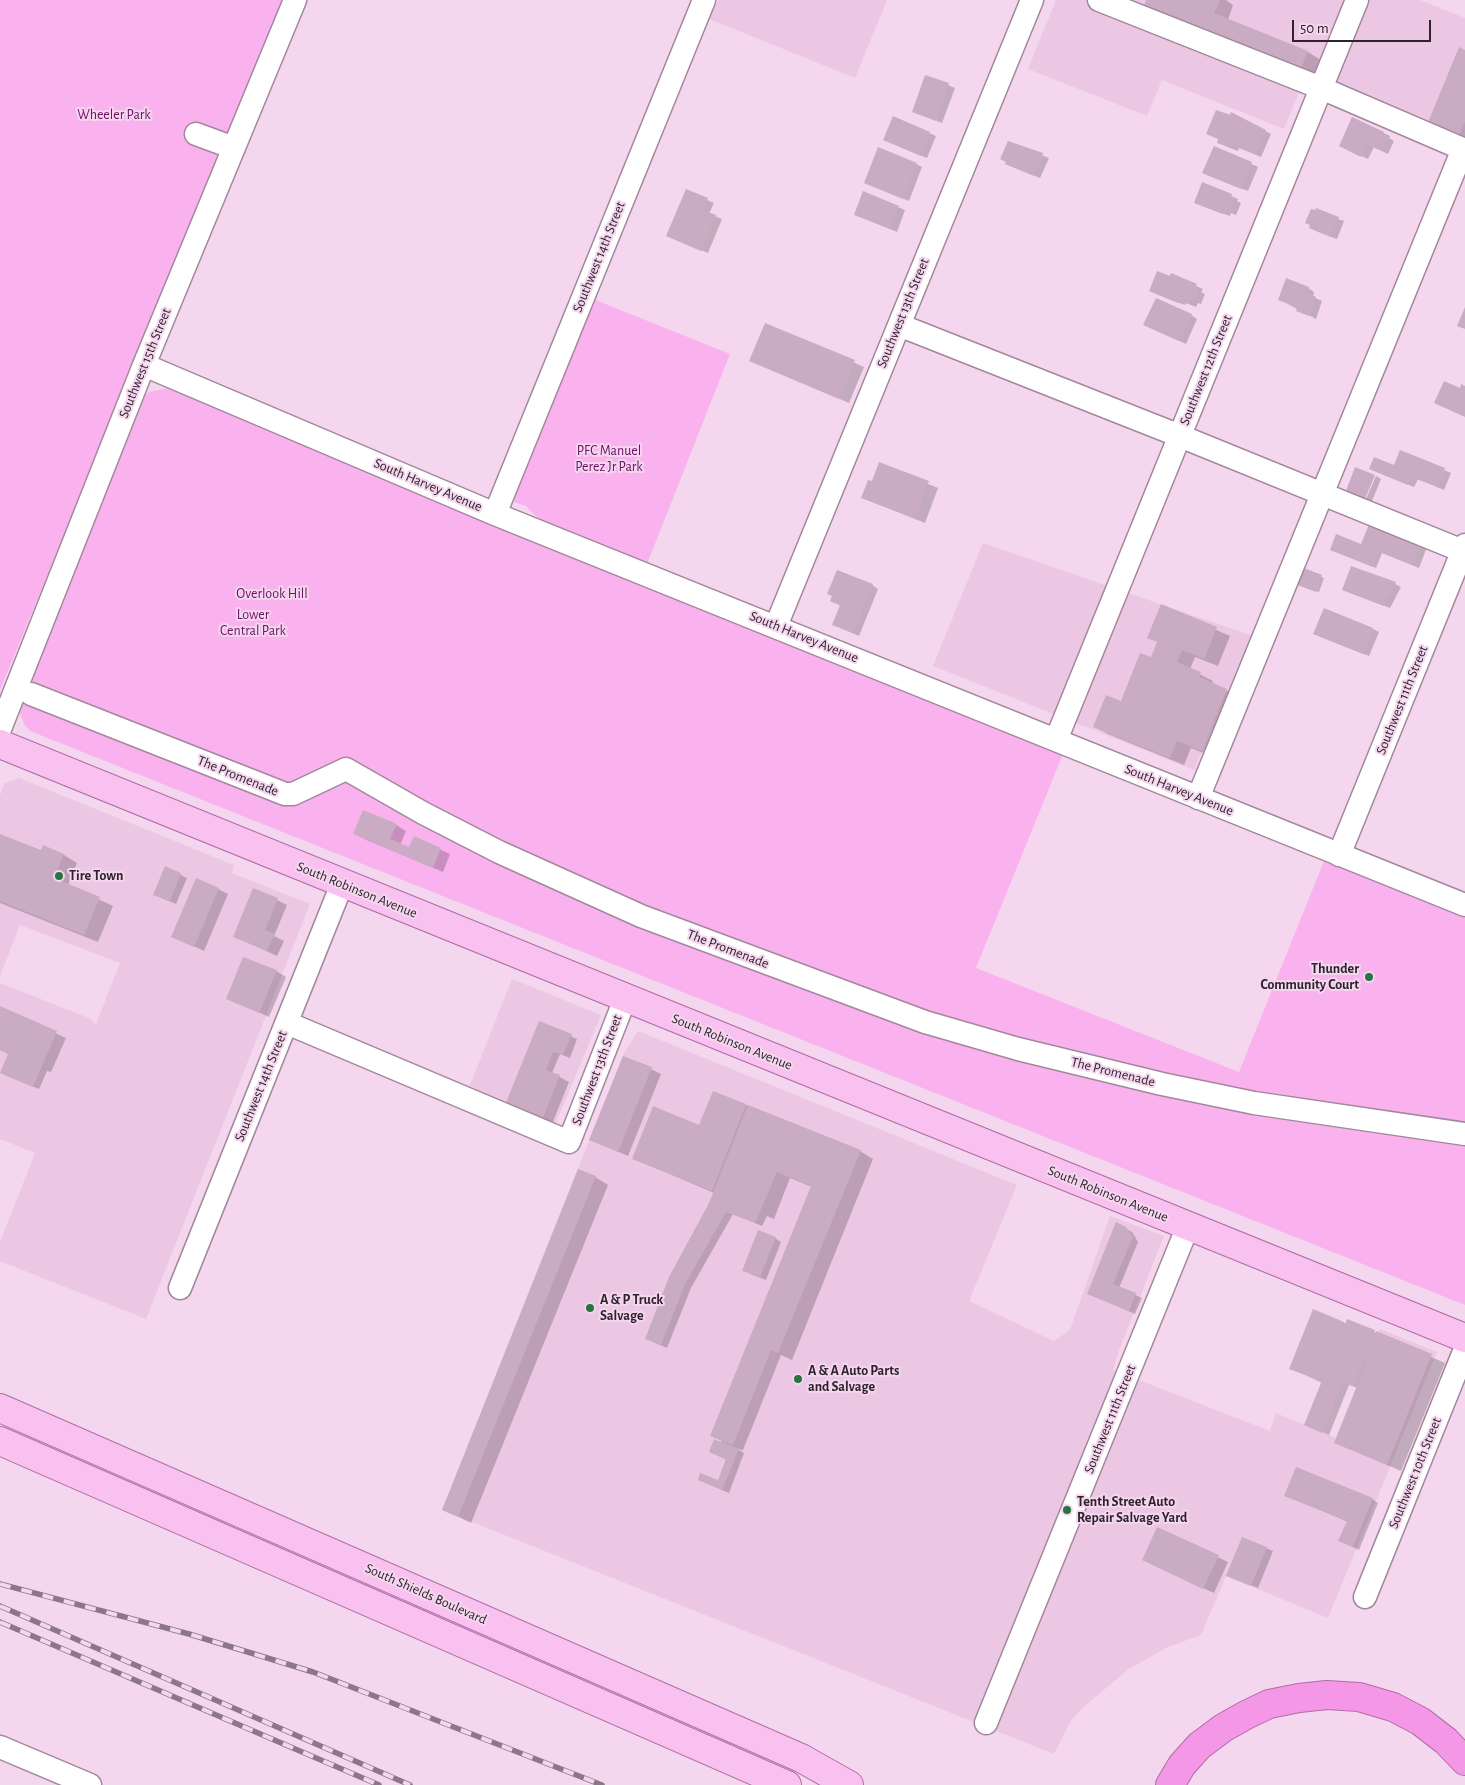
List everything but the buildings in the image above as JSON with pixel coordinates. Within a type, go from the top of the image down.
[{"type":"highway","points":[[1170,1785],[1182,1765],[1199,1746],[1222,1728],[1269,1704],[1327,1695],[1359,1698],[1393,1707],[1420,1721],[1446,1741],[1465,1762]]},
{"type":"main road","name":"South Robinson Avenue","points":[[0,744],[1465,1338]]},
{"type":"main road","name":"South Shields Boulevard","points":[[0,1408],[801,1758],[849,1785]]},
{"type":"main road","points":[[0,1441],[787,1785]]},
{"type":"street","name":"Southwest 15th Street","points":[[0,729],[144,365],[295,0]]},
{"type":"street","name":"Southwest 14th Street","points":[[495,514],[704,0]]},
{"type":"street","name":"Southwest 13th Street","points":[[776,626],[1032,0]]},
{"type":"street","points":[[1099,0],[1321,88],[1464,150],[1198,798]]},
{"type":"street","name":"Southwest 12th Street","points":[[1056,740],[1357,0]]},
{"type":"street","points":[[196,134],[234,148]]},
{"type":"street","points":[[899,325],[1464,550]]},
{"type":"street","name":"South Harvey Avenue","points":[[144,365],[495,514],[1465,905]]},
{"type":"street","name":"Southwest 11th Street","points":[[1339,855],[1464,550]]},
{"type":"street","name":"The Promenade","points":[[32,694],[285,794],[293,794],[346,769],[423,814],[499,852],[641,916],[925,1022],[1018,1049],[1162,1084],[1254,1102],[1465,1134]]},
{"type":"street","name":"Southwest 14th Street","points":[[180,1288],[342,884]]},
{"type":"street","name":"Southwest 13th Street","points":[[287,1023],[569,1142],[625,999]]},
{"type":"street","name":"Southwest 11th Street","points":[[986,1723],[1188,1226]]},
{"type":"street","name":"Southwest 10th Street","points":[[1365,1597],[1465,1349]]},
{"type":"street","points":[[0,1747],[90,1785]]},
{"type":"shaded area","points":[[718,0],[887,0],[855,78],[709,19]]},
{"type":"shaded area","points":[[1056,0],[1420,0],[1465,18],[1465,138],[1300,90],[1284,129],[1162,80],[1147,116],[1028,69]]},
{"type":"shaded area","points":[[983,543],[1253,636],[1194,770],[933,666]]},
{"type":"shaded area","points":[[19,778],[234,865],[232,873],[310,904],[146,1319],[0,1261],[0,1242],[35,1153],[0,1139],[0,983],[89,1018],[96,1024],[120,963],[20,925],[0,976],[0,795],[5,783]]},
{"type":"shaded area","points":[[512,979],[601,1015],[555,1125],[468,1090]]},
{"type":"shaded area","points":[[638,1031],[1017,1185],[969,1301],[1054,1341],[1070,1330],[1110,1216],[1164,1236],[1113,1370],[1270,1431],[1276,1413],[1336,1438],[1380,1329],[1437,1352],[1328,1618],[1226,1576],[1201,1635],[1168,1647],[1129,1669],[1082,1708],[1070,1722],[1054,1754],[442,1510],[624,1053]]},
{"type":"green space","name":"Wheeler Park","points":[[285,0],[0,690],[0,1]]},
{"type":"green space","name":"PFC Manuel Perez Jr Park","points":[[593,299],[730,354],[647,564],[541,521],[526,506],[514,502],[514,494]]},
{"type":"green space","name":"Lower Central Park","points":[[173,387],[464,513],[1063,754],[976,968],[1239,1072],[1324,861],[1465,918],[1465,1305],[30,731],[24,724],[20,713],[21,704],[142,398],[149,392]]},
{"type":"railway","points":[[0,1584],[189,1634],[313,1672],[602,1785]]},
{"type":"railway","points":[[0,1606],[410,1785]]},
{"type":"railway","points":[[0,1622],[379,1785]]},
{"type":"place","name":"Tire Town","points":[[59,876]]},
{"type":"place","name":"Thunder Community Court","points":[[1369,977]]},
{"type":"place","name":"A & P Truck Salvage","points":[[590,1308]]},
{"type":"place","name":"A & A Auto Parts and Salvage","points":[[798,1379]]},
{"type":"place","name":"Tenth Street Auto Repair Salvage Yard","points":[[1067,1510]]},
{"type":"park label","name":"Overlook Hill","points":[[272,594]]}]
